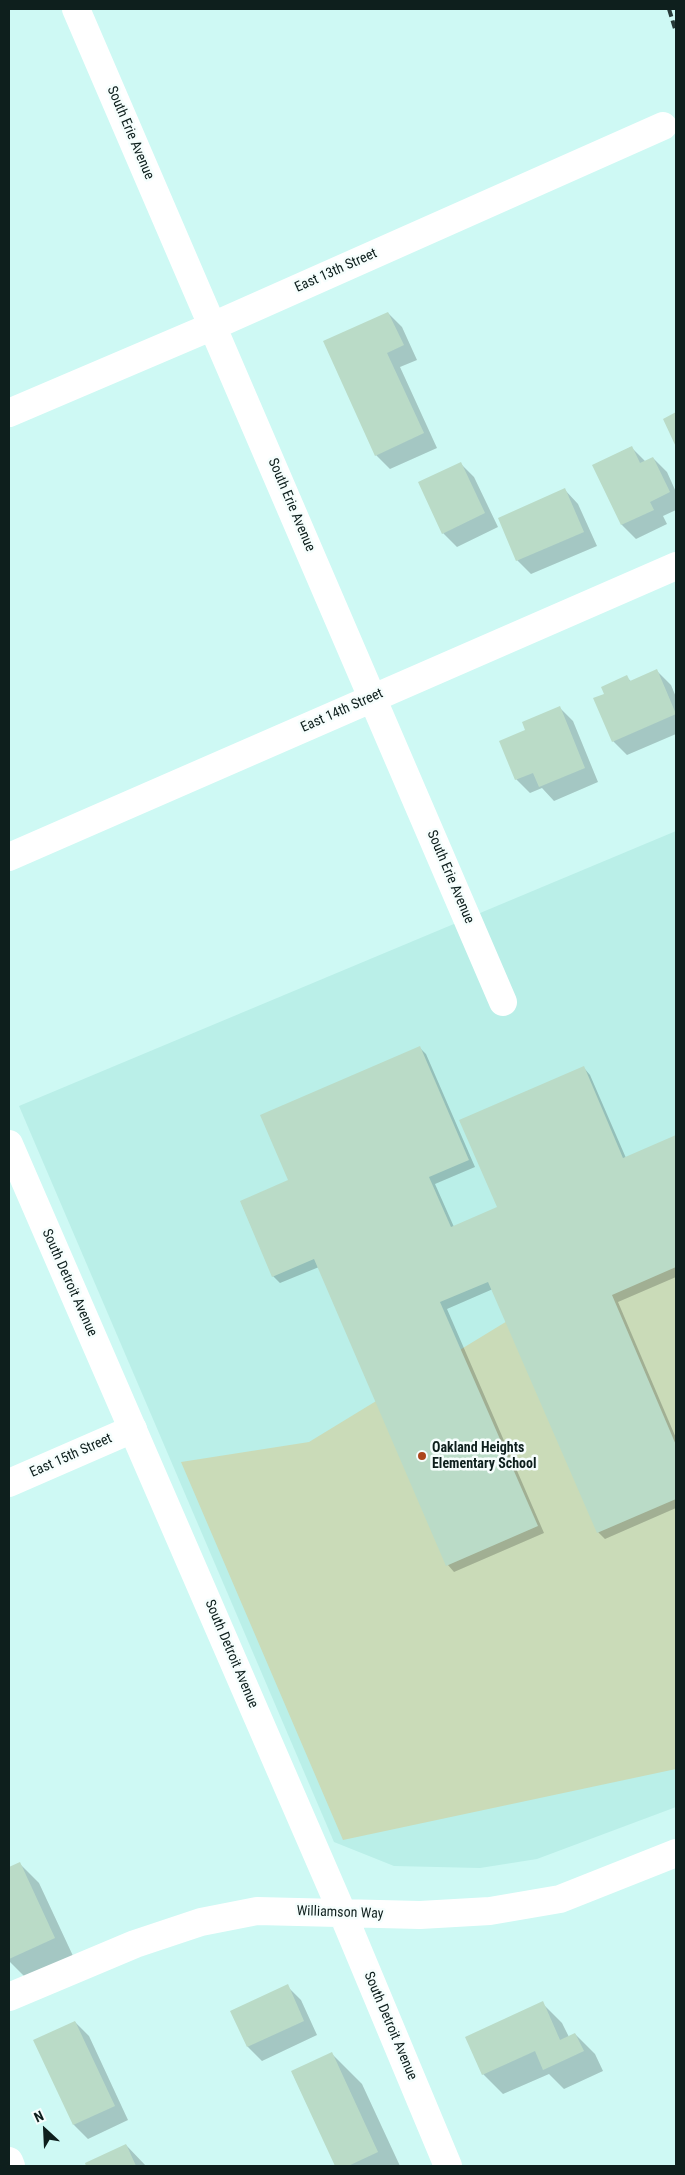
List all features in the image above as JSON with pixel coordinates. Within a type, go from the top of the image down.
[{"type":"street","name":"South Erie Avenue","points":[[76,9],[374,697],[503,1002]]},
{"type":"street","name":"East 13th Street","points":[[9,413],[213,326],[663,126]]},
{"type":"street","name":"East 14th Street","points":[[9,857],[676,566]]},
{"type":"street","name":"South Detroit Avenue","points":[[9,1144],[342,1912],[448,2166]]},
{"type":"street","name":"East 15th Street","points":[[9,1483],[133,1428]]},
{"type":"street","name":"Williamson Way","points":[[9,1997],[134,1944],[201,1922],[257,1911],[420,1915],[490,1911],[560,1899],[676,1853]]},
{"type":"street","points":[[9,2160],[11,2166]]},
{"type":"shaded area","name":"Oakland Heights Elementary School","points":[[676,831],[676,1807],[537,1859],[480,1868],[394,1866],[334,1842],[19,1106]]},
{"type":"shaded area","points":[[676,1218],[676,1769],[343,1840],[181,1462],[309,1442]]},
{"type":"building","points":[[388,312],[404,345],[387,353],[424,433],[375,456],[323,341]]},
{"type":"building","points":[[676,412],[676,447],[663,419]]},
{"type":"building","points":[[632,446],[640,463],[653,457],[670,492],[650,502],[654,510],[621,525],[592,465]]},
{"type":"building","points":[[461,462],[485,513],[442,534],[418,482]]},
{"type":"building","points":[[565,488],[584,532],[516,561],[498,518]]},
{"type":"building","points":[[657,669],[676,714],[612,742],[593,698],[604,694],[601,687],[627,675],[630,681]]},
{"type":"building","points":[[560,706],[585,768],[539,787],[533,773],[515,780],[499,741],[525,730],[522,722]]},
{"type":"building","name":"Oakland Heights Elementary School","points":[[420,1046],[469,1160],[429,1177],[451,1227],[497,1207],[459,1120],[584,1066],[623,1158],[676,1135],[676,1267],[612,1295],[676,1445],[676,1499],[597,1533],[488,1282],[440,1302],[538,1526],[446,1566],[314,1259],[272,1277],[240,1201],[288,1180],[260,1115]]},
{"type":"building","points":[[20,1862],[55,1938],[9,1959],[9,1867]]},
{"type":"building","points":[[288,1984],[304,2021],[247,2047],[230,2011]]},
{"type":"building","points":[[543,2001],[560,2040],[575,2033],[584,2051],[543,2070],[535,2051],[482,2075],[465,2037]]},
{"type":"building","points":[[75,2021],[115,2106],[73,2125],[33,2040]]},
{"type":"building","points":[[332,2052],[378,2152],[348,2166],[335,2166],[291,2071]]},
{"type":"building","points":[[126,2144],[136,2166],[86,2166],[85,2163]]},
{"type":"railway","points":[[669,9],[676,32]]},
{"type":"place","name":"Oakland Heights Elementary School","points":[[422,1456]]}]
